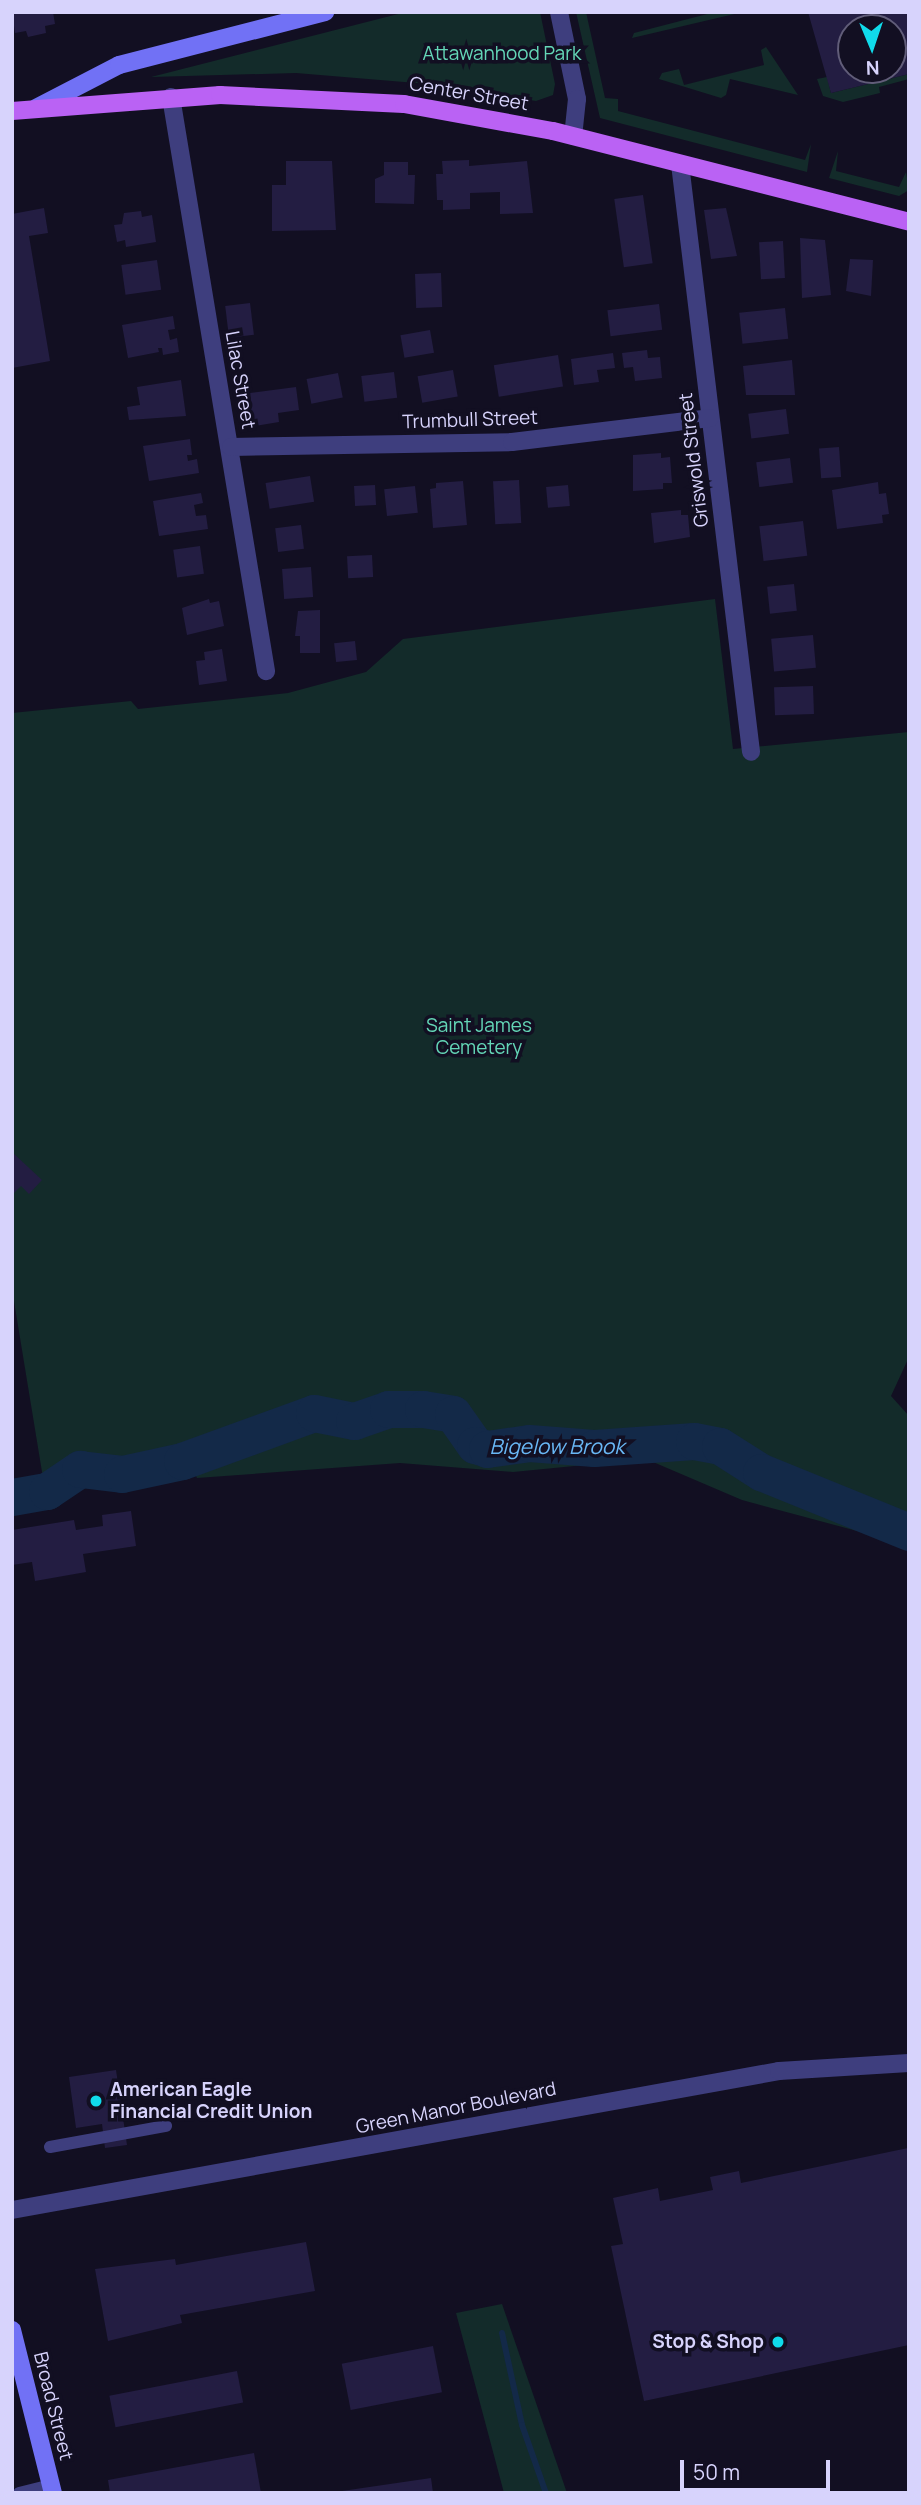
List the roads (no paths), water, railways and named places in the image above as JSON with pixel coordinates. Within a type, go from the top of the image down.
[{"type":"main road","points":[[36,108],[120,65],[325,12]]},
{"type":"main road","name":"Center Street","points":[[12,111],[171,97],[263,95],[362,100],[469,114],[573,136],[909,222]]},
{"type":"main road","name":"Broad Street","points":[[12,2330],[15,2353],[52,2489]]},
{"type":"street","points":[[559,12],[577,99],[573,136]]},
{"type":"street","name":"Lilac Street","points":[[171,97],[266,671]]},
{"type":"street","name":"Griswold Street","points":[[681,164],[751,752]]},
{"type":"street","name":"Trumbull Street","points":[[230,447],[512,442],[710,418]]},
{"type":"street","name":"Green Manor Boulevard","points":[[12,2210],[779,2071],[909,2063]]},
{"type":"lane","points":[[50,2147],[166,2126]]},
{"type":"lane","points":[[19,2493],[52,2489]]},
{"type":"waterway","name":"Bigelow Brook","points":[[12,1497],[47,1491],[80,1469],[122,1474],[182,1461],[314,1413],[354,1421],[388,1409],[423,1409],[453,1414],[475,1445],[487,1449],[529,1443],[594,1448],[694,1441],[720,1446],[761,1472],[909,1532]]},
{"type":"waterway","points":[[502,2333],[522,2425],[546,2493]]},
{"type":"place","name":"American Eagle Financial Credit Union","points":[[96,2101]]},
{"type":"place","name":"Stop & Shop","points":[[778,2342]]},
{"type":"park label","name":"Attawanhood Park","points":[[502,54]]},
{"type":"park label","name":"Saint James Cemetery","points":[[479,1037]]}]
